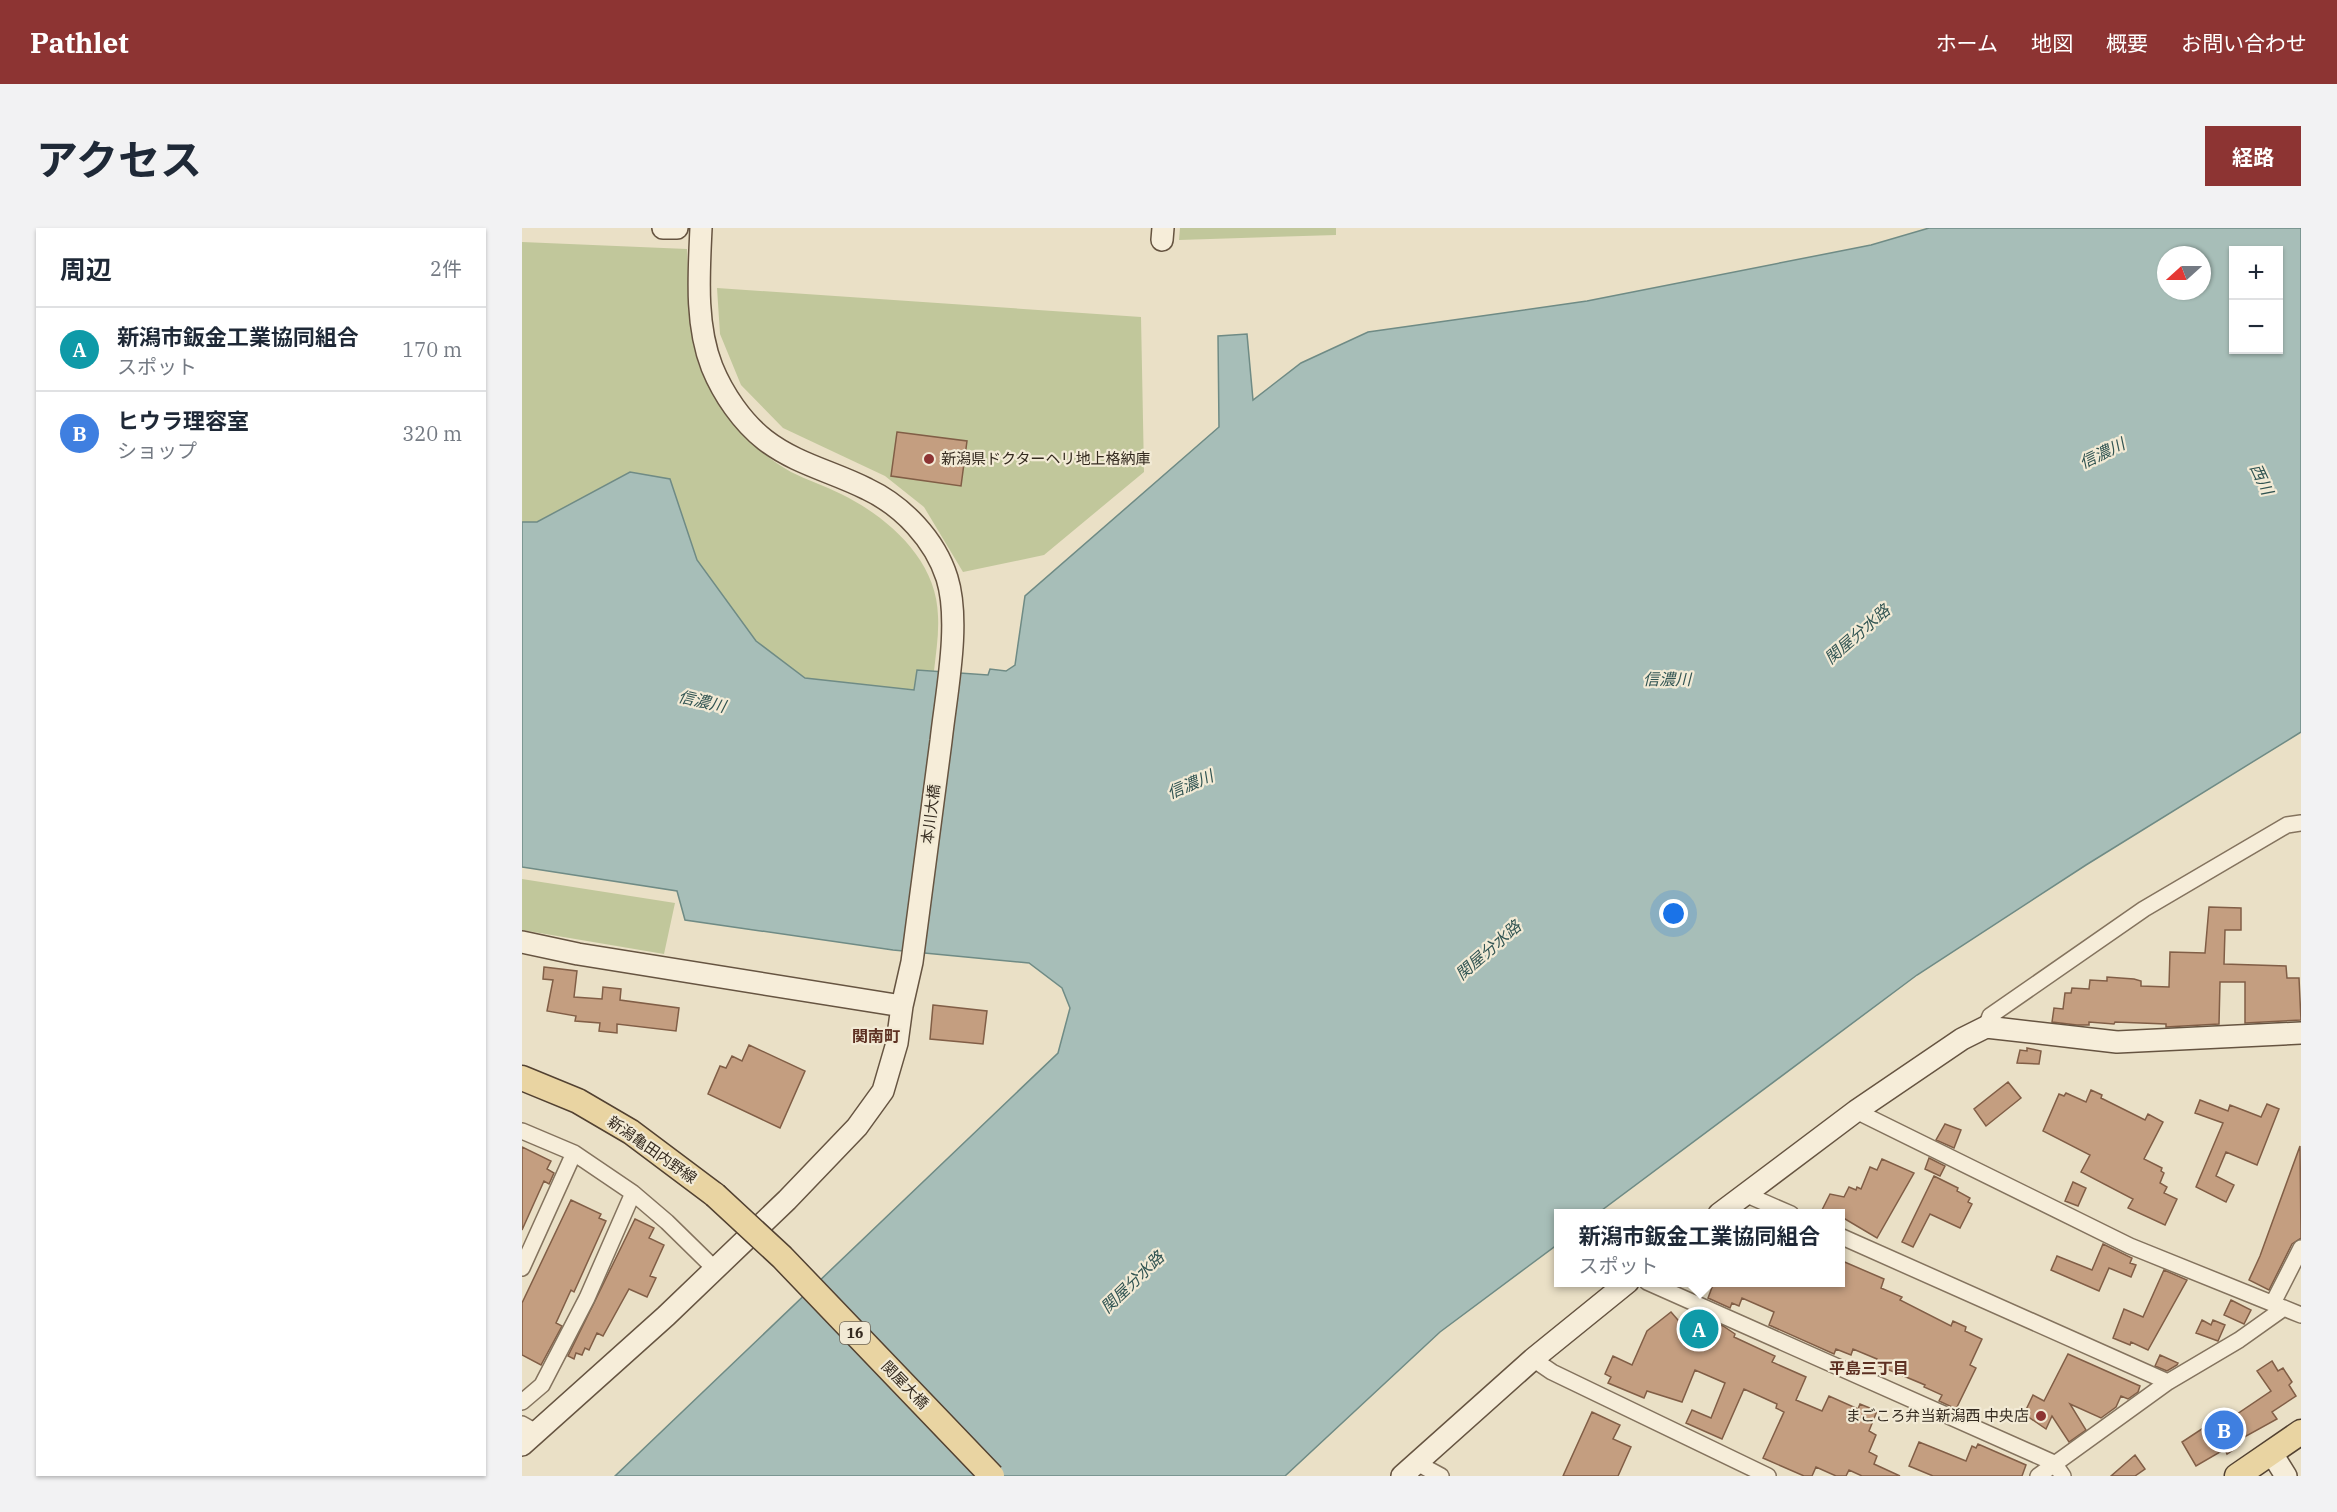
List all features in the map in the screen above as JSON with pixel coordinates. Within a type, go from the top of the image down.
[{"type":"main road","name":"新潟亀田内野線","points":[[522,1078],[578,1101],[630,1131],[715,1195]]},
{"type":"main road","name":"関屋大橋","points":[[715,1195],[782,1257],[992,1476]]},
{"type":"main road","points":[[2238,1476],[2301,1432]]},
{"type":"street","points":[[663,228],[677,228]]},
{"type":"street","name":"本川大橋","points":[[526,1434],[715,1269],[787,1200],[856,1127],[883,1091],[897,1042],[912,962],[950,665],[952,600],[937,554],[926,538],[899,510],[866,488],[806,464],[765,441],[726,395],[712,366],[704,340],[699,286],[701,228]]},
{"type":"street","points":[[1986,1027],[1990,1016],[2144,909],[2287,825],[2301,823]]},
{"type":"street","points":[[522,942],[578,954],[902,1006]]},
{"type":"street","points":[[1725,1209],[1856,1112],[1962,1040],[1986,1027],[2117,1042],[2301,1033]]},
{"type":"street","points":[[1856,1112],[2130,1246],[2301,1315]]},
{"type":"street","points":[[522,1131],[573,1153],[633,1193],[667,1221],[715,1269]]},
{"type":"street","points":[[522,1268],[573,1153]]},
{"type":"street","points":[[522,1402],[542,1385],[587,1298],[633,1193]]},
{"type":"street","points":[[1744,1194],[1779,1209]]},
{"type":"street","points":[[1845,1238],[2168,1382]]},
{"type":"street","points":[[2038,1476],[2059,1470],[2168,1382],[2239,1340],[2279,1306],[2301,1248]]},
{"type":"street","points":[[1409,1469],[1533,1359],[1622,1287]]},
{"type":"street","points":[[1658,1287],[2059,1470]]},
{"type":"street","points":[[1533,1359],[1552,1372],[1767,1476]]},
{"type":"street","points":[[2271,1452],[2286,1476]]},
{"type":"street","points":[[1409,1469],[1441,1476]]},
{"type":"green space","points":[[1180,228],[1336,228],[1336,235],[1179,240]]},
{"type":"green space","points":[[522,242],[687,249],[694,347],[703,375],[719,404],[751,442],[777,463],[859,504],[892,528],[907,543],[929,577],[938,616],[934,671],[918,670],[914,690],[805,678],[756,641],[697,560],[670,479],[630,472],[537,522],[522,522]]},
{"type":"green space","points":[[717,288],[1141,317],[1144,472],[1044,555],[963,572],[924,507],[885,476],[783,428],[741,385],[720,334]]},
{"type":"green space","points":[[522,879],[675,903],[664,954],[522,930]]},
{"type":"water","name":"信濃川","points":[[1929,228],[2301,228],[2301,732],[2086,865],[1917,975],[1603,1209],[1554,1209],[1554,1247],[1440,1332],[1285,1476],[615,1476],[1058,1053],[1070,1008],[1062,988],[1029,963],[893,950],[685,920],[677,891],[522,867],[522,522],[537,522],[630,472],[670,479],[697,560],[756,641],[805,678],[914,690],[917,670],[988,675],[990,669],[1006,671],[1015,665],[1025,596],[1219,427],[1218,336],[1247,334],[1253,400],[1301,363],[1368,332],[1587,301],[1871,245]]},
{"type":"building","name":"新潟県ドクターヘリ地上格納庫","points":[[897,432],[967,441],[961,486],[891,476]]},
{"type":"building","points":[[2209,907],[2241,908],[2241,930],[2225,930],[2224,964],[2286,966],[2287,978],[2299,978],[2301,1020],[2245,1023],[2245,982],[2220,982],[2219,1024],[2166,1027],[2166,1024],[2089,1022],[2089,1025],[2077,1025],[2052,1022],[2054,1008],[2063,1009],[2065,993],[2071,993],[2072,988],[2089,989],[2090,980],[2107,981],[2107,977],[2134,979],[2141,981],[2141,986],[2169,987],[2170,952],[2205,953]]},
{"type":"building","points":[[544,967],[577,971],[574,997],[602,999],[603,987],[621,989],[620,1000],[679,1008],[676,1031],[617,1024],[617,1033],[599,1031],[600,1023],[575,1021],[576,1016],[547,1011],[553,980],[543,979]]},
{"type":"building","points":[[933,1005],[987,1011],[983,1044],[930,1039]]},
{"type":"building","points":[[749,1045],[805,1071],[780,1128],[708,1094],[720,1066],[726,1068],[732,1056],[742,1061]]},
{"type":"building","points":[[2027,1048],[2041,1051],[2039,1064],[2017,1063],[2020,1050],[2027,1051]]},
{"type":"building","points":[[2008,1082],[2021,1098],[1986,1126],[1974,1109]]},
{"type":"building","points":[[2091,1090],[2102,1095],[2101,1098],[2145,1120],[2148,1114],[2163,1122],[2144,1159],[2162,1168],[2161,1171],[2164,1173],[2160,1183],[2167,1187],[2164,1193],[2177,1199],[2165,1225],[2128,1208],[2133,1199],[2081,1172],[2090,1155],[2043,1131],[2059,1094],[2064,1096],[2066,1093],[2086,1102]]},
{"type":"building","points":[[2200,1100],[2228,1111],[2230,1105],[2261,1117],[2267,1104],[2279,1109],[2257,1165],[2226,1152],[2216,1176],[2234,1185],[2226,1202],[2196,1187],[2223,1123],[2195,1113]]},
{"type":"building","points":[[1945,1124],[1961,1130],[1954,1148],[1936,1140]]},
{"type":"building","points":[[2300,1146],[2301,1238],[2292,1244],[2269,1290],[2249,1280]]},
{"type":"building","points":[[522,1147],[551,1161],[547,1169],[554,1173],[549,1184],[544,1181],[522,1230]]},
{"type":"building","points":[[1929,1158],[1945,1166],[1940,1176],[1925,1169]]},
{"type":"building","points":[[1882,1159],[1914,1173],[1877,1238],[1845,1219],[1845,1209],[1822,1209],[1830,1194],[1844,1197],[1849,1187],[1856,1190],[1857,1187],[1861,1189],[1870,1167],[1877,1170]]},
{"type":"building","points":[[1934,1176],[1958,1188],[1957,1191],[1970,1198],[1968,1202],[1972,1204],[1960,1228],[1930,1214],[1913,1247],[1902,1242]]},
{"type":"building","points":[[2073,1182],[2086,1188],[2078,1206],[2065,1201]]},
{"type":"building","points":[[571,1200],[601,1214],[599,1218],[606,1221],[574,1292],[571,1290],[556,1323],[562,1326],[541,1365],[522,1355],[522,1303]]},
{"type":"building","points":[[635,1219],[654,1228],[649,1238],[664,1245],[650,1276],[656,1278],[647,1297],[629,1289],[603,1336],[597,1333],[589,1350],[585,1348],[582,1355],[576,1353],[574,1359],[568,1356]]},
{"type":"building","points":[[2103,1244],[2132,1258],[2130,1263],[2136,1265],[2131,1277],[2109,1268],[2099,1291],[2051,1270],[2057,1256],[2092,1270]]},
{"type":"building","points":[[1845,1262],[1884,1279],[1881,1288],[1902,1297],[1900,1300],[1951,1326],[1953,1321],[1966,1327],[1965,1331],[1982,1339],[1970,1365],[1976,1368],[1956,1409],[1939,1401],[1942,1395],[1924,1387],[1925,1385],[1875,1364],[1877,1359],[1853,1349],[1851,1355],[1836,1349],[1834,1354],[1769,1325],[1774,1312],[1742,1298],[1739,1306],[1732,1303],[1730,1308],[1708,1298],[1712,1287],[1845,1287]]},
{"type":"building","points":[[2164,1270],[2187,1280],[2148,1350],[2131,1342],[2130,1345],[2113,1338],[2124,1309],[2143,1317]]},
{"type":"building","points":[[2231,1300],[2251,1310],[2244,1324],[2224,1315]]},
{"type":"building","points":[[1671,1312],[1690,1334],[1699,1316],[1723,1326],[1735,1334],[1734,1337],[1775,1356],[1772,1362],[1806,1377],[1796,1400],[1822,1411],[1829,1396],[1858,1409],[1860,1404],[1877,1411],[1869,1431],[1876,1435],[1869,1452],[1877,1456],[1874,1464],[1900,1476],[1862,1476],[1849,1470],[1846,1476],[1836,1476],[1816,1467],[1812,1476],[1804,1476],[1763,1458],[1784,1412],[1776,1408],[1777,1404],[1744,1389],[1722,1439],[1686,1423],[1692,1410],[1711,1418],[1725,1383],[1695,1370],[1682,1402],[1647,1391],[1644,1398],[1608,1383],[1611,1377],[1605,1374],[1613,1356],[1632,1365],[1647,1331]]},
{"type":"building","points":[[2202,1320],[2211,1325],[2213,1320],[2225,1325],[2218,1341],[2196,1333]]},
{"type":"building","points":[[2068,1354],[2140,1386],[2138,1392],[2128,1399],[2121,1396],[2116,1407],[2101,1418],[2070,1404],[2086,1430],[2069,1442],[2052,1416],[2046,1429],[2024,1414],[2033,1395],[2044,1401]]},
{"type":"building","points":[[2160,1355],[2178,1363],[2177,1365],[2167,1371],[2155,1366]]},
{"type":"building","points":[[2272,1361],[2278,1371],[2283,1368],[2292,1382],[2289,1385],[2296,1396],[2272,1412],[2277,1419],[2237,1441],[2239,1446],[2227,1454],[2225,1449],[2196,1466],[2182,1442],[2223,1415],[2228,1420],[2271,1391],[2257,1371]]},
{"type":"building","points":[[1592,1412],[1620,1425],[1613,1439],[1631,1447],[1618,1476],[1563,1476]]},
{"type":"building","points":[[1919,1442],[1966,1461],[1972,1446],[1976,1448],[1978,1444],[2026,1465],[2022,1476],[1933,1476],[1909,1466]]},
{"type":"building","points":[[2135,1455],[2145,1469],[2135,1476],[2111,1476]]},
{"type":"place","name":"新潟県ドクターヘリ地上格納庫","points":[[929,459]]},
{"type":"place","name":"新潟市鈑金工業協同組合","points":[[1699,1329]]},
{"type":"place","name":"まごころ弁当新潟西 中央店","points":[[2041,1416]]},
{"type":"place","name":"ヒウラ理容室","points":[[2224,1430]]},
{"type":"district","name":"関南町","points":[[876,1036]]},
{"type":"district","name":"平島三丁目","points":[[1869,1368]]},
{"type":"water label","name":"西川","points":[[2262,479]]},
{"type":"water label","name":"関屋分水路","points":[[1857,634]]},
{"type":"water label","name":"関屋分水路","points":[[1488,950]]},
{"type":"water label","name":"関屋分水路","points":[[1132,1282]]}]
